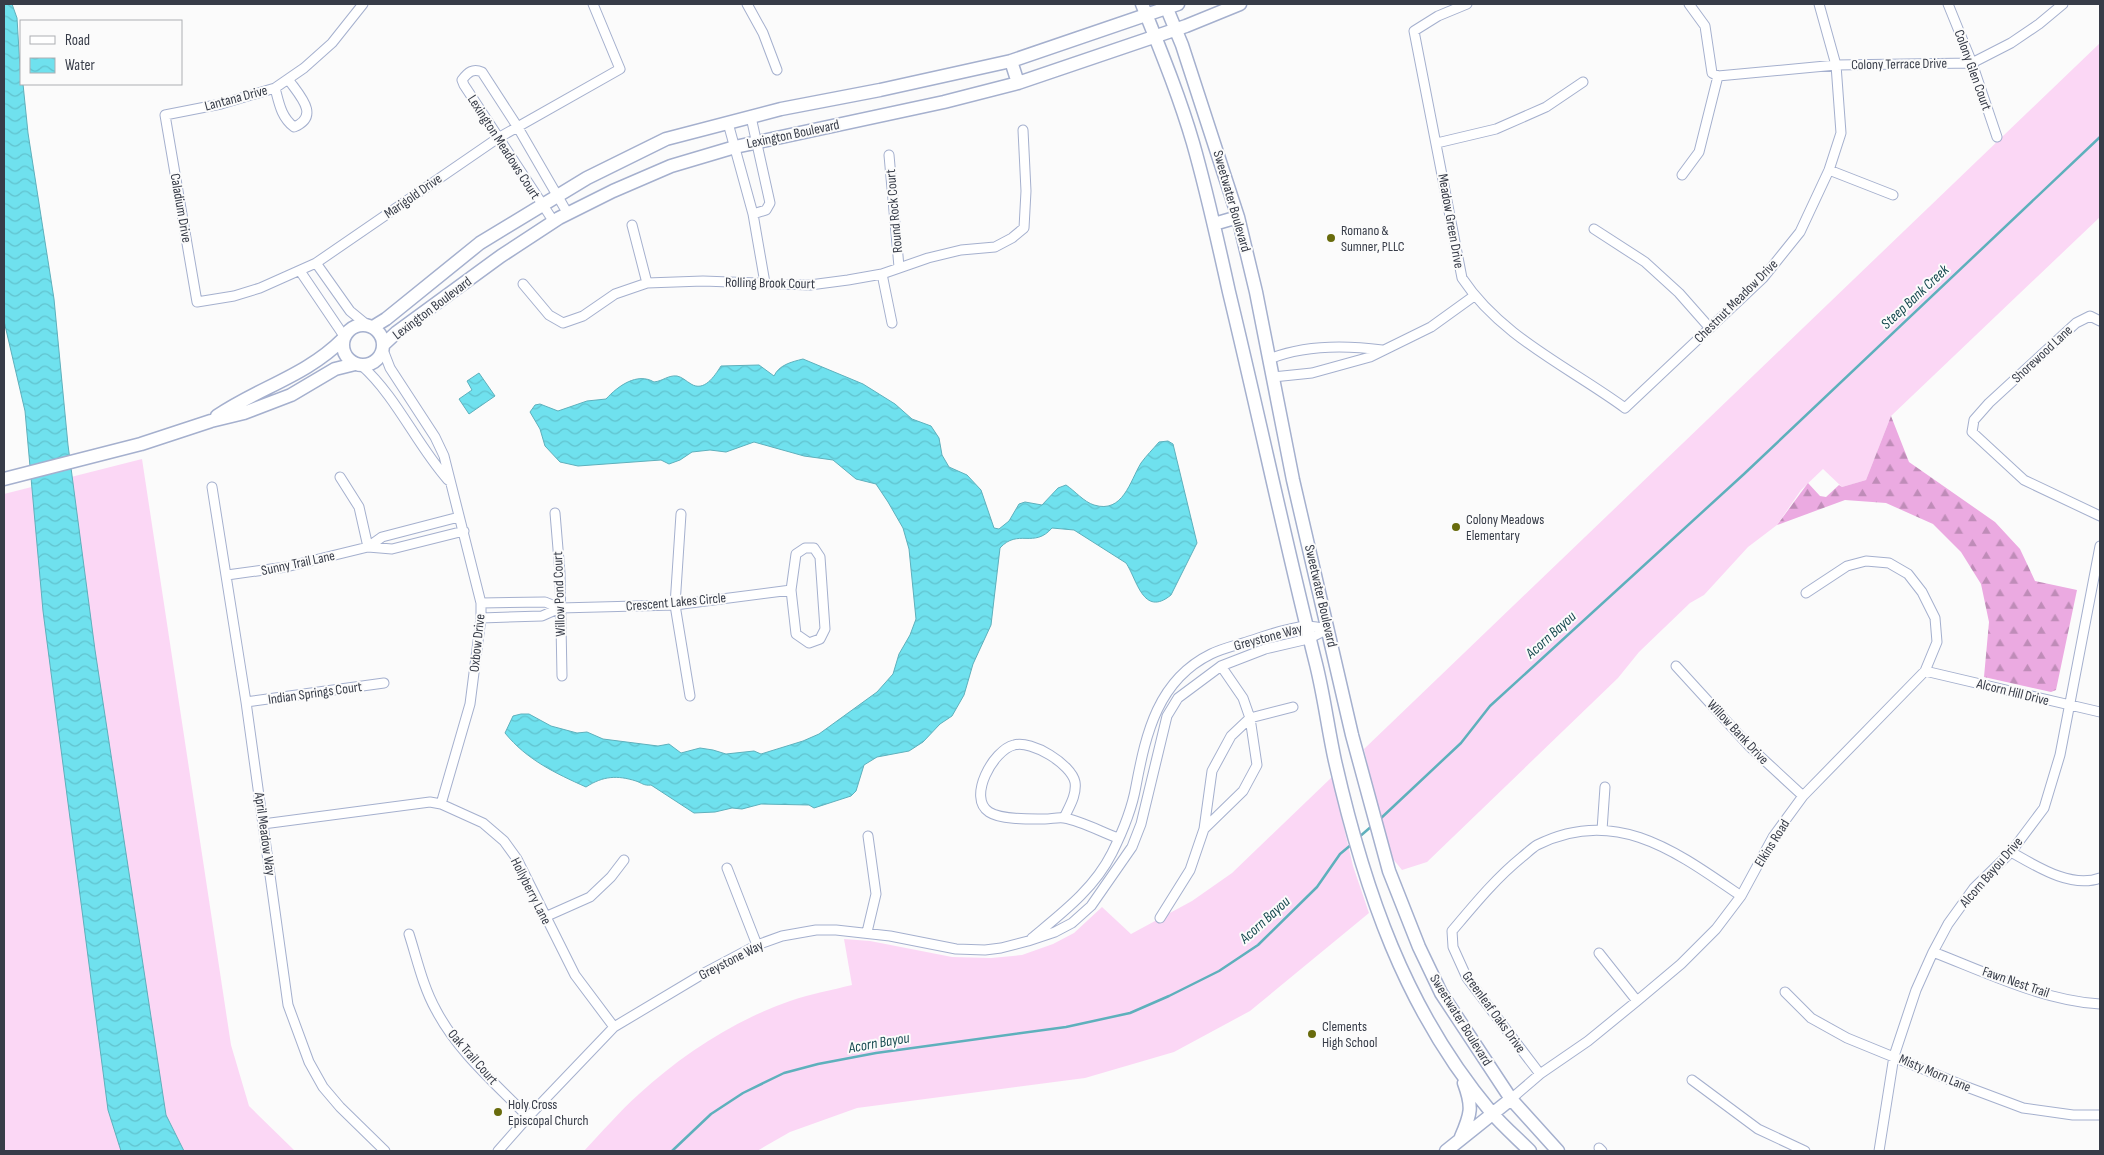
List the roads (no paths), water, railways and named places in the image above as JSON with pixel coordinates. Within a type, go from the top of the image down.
[{"type":"main road","name":"Lexington Boulevard","points":[[383,348],[399,331],[501,256],[554,222],[613,191],[671,166],[735,147],[1018,84],[1176,30],[1240,4]]},
{"type":"main road","name":"Lexington Boulevard","points":[[370,326],[386,319],[480,243],[587,178],[666,139],[781,108],[880,90],[1011,60],[1144,9],[1170,5]]},
{"type":"main road","name":"Sweetwater Boulevard","points":[[1170,5],[1176,30],[1238,217],[1273,377],[1293,480],[1363,774],[1389,871],[1419,947],[1441,993],[1511,1099],[1558,1151]]},
{"type":"main road","name":"Sweetwater Boulevard","points":[[1144,9],[1192,141],[1214,224],[1316,665],[1336,764],[1368,888],[1391,949],[1421,1009],[1460,1071],[1492,1113],[1530,1151]]},
{"type":"main road","points":[[1011,60],[1018,84]]},
{"type":"main road","points":[[1214,224],[1238,217]]},
{"type":"main road","points":[[4,479],[158,439],[211,421],[268,405],[311,384],[335,369],[375,362],[383,348],[380,335],[370,326],[356,326],[318,361],[238,402],[211,421]]},
{"type":"main road","points":[[343,338],[344,354],[358,365]]},
{"type":"main road","points":[[1249,374],[1269,359]]},
{"type":"main road","points":[[1249,374],[1273,377]]},
{"type":"main road","points":[[1459,1140],[1469,1118],[1471,1107],[1471,1100],[1460,1071]]},
{"type":"main road","name":"Elkins Road","points":[[1446,1151],[1511,1099]]},
{"type":"street","name":"Lantana Drive","points":[[165,115],[221,104],[275,88],[304,68],[332,43],[363,4]]},
{"type":"street","name":"Marigold Drive","points":[[197,302],[242,293],[316,263],[498,138],[620,69],[593,4]]},
{"type":"street","points":[[747,4],[763,33],[776,70]]},
{"type":"street","name":"Meadow Green Drive","points":[[1467,4],[1414,32],[1462,278],[1474,296],[1521,339],[1596,386],[1625,408]]},
{"type":"street","points":[[1682,175],[1699,152],[1718,76],[1712,73],[1705,26],[1689,4]]},
{"type":"street","name":"Chestnut Meadow Drive","points":[[1625,408],[1763,278],[1800,232],[1829,170],[1841,133],[1836,65],[1819,4]]},
{"type":"street","name":"Colony Glen Court","points":[[1948,4],[1972,63],[1997,136]]},
{"type":"street","name":"Colony Terrace Drive","points":[[1718,76],[1836,65],[1972,63],[2010,43],[2039,24],[2063,4]]},
{"type":"street","name":"Lexington Meadows Court","points":[[554,222],[464,85],[462,80],[469,72],[477,70],[482,72],[517,126],[568,214]]},
{"type":"street","points":[[275,88],[282,115],[294,127],[303,124],[307,116],[306,106],[288,79]]},
{"type":"street","points":[[1437,143],[1496,129],[1546,107],[1583,82]]},
{"type":"street","name":"Caladium Drive","points":[[165,115],[197,302]]},
{"type":"street","points":[[751,117],[770,203],[766,210],[753,214]]},
{"type":"street","points":[[728,123],[753,214],[766,283]]},
{"type":"street","name":"Rolling Brook Court","points":[[523,284],[549,315],[563,323],[583,316],[615,294],[647,282],[810,285],[882,274],[899,267],[961,250],[995,247],[1012,238],[1024,228],[1026,191],[1023,130]]},
{"type":"street","name":"Round Rock Court","points":[[889,155],[899,267]]},
{"type":"street","points":[[1829,170],[1893,195]]},
{"type":"street","points":[[632,225],[647,282]]},
{"type":"street","points":[[1594,230],[1644,262],[1679,293],[1709,328]]},
{"type":"street","points":[[316,263],[350,312],[370,326]]},
{"type":"street","points":[[300,271],[343,338]]},
{"type":"street","points":[[882,274],[892,323]]},
{"type":"street","points":[[1273,377],[1312,373],[1345,366],[1370,357],[1431,327],[1474,296]]},
{"type":"street","name":"Shorewood Lane","points":[[2100,321],[2090,316],[2076,322],[1989,403],[1974,420],[1972,432],[2024,480],[2100,516]]},
{"type":"street","points":[[1269,359],[1281,354],[1322,348],[1358,347],[1383,350]]},
{"type":"street","name":"Oxbow Drive","points":[[383,348],[390,368],[435,437],[444,456],[481,603],[481,618],[470,704],[441,804]]},
{"type":"street","name":"Oxbow Drive","points":[[358,365],[375,378],[432,462],[450,482]]},
{"type":"street","points":[[340,477],[359,507],[368,547]]},
{"type":"street","name":"April Meadow Way","points":[[212,487],[246,702],[288,1005],[309,1062],[323,1087],[340,1108],[385,1151]]},
{"type":"street","name":"Willow Pond Court","points":[[555,513],[560,573],[562,676]]},
{"type":"street","points":[[681,514],[676,605],[690,696]]},
{"type":"street","name":"Sunny Trail Lane","points":[[368,547],[382,537],[459,517]]},
{"type":"street","name":"Sunny Trail Lane","points":[[227,576],[286,567],[368,547],[392,549],[464,531]]},
{"type":"street","name":"Alcorn Bayou Drive","points":[[1879,1151],[1894,1056],[1916,990],[1933,952],[1948,924],[1974,888],[2011,852],[2044,808],[2060,755],[2100,546]]},
{"type":"street","points":[[805,548],[814,548],[820,557],[822,575],[825,629],[820,639],[809,642],[796,634],[791,590],[796,554],[805,548]]},
{"type":"street","name":"Elkins Road","points":[[1511,1099],[1540,1074],[1588,1041],[1637,1001],[1681,964],[1716,929],[1741,896],[1773,838],[1803,796],[1925,670],[1937,642],[1934,618],[1922,592],[1908,574],[1889,563],[1866,561],[1847,566],[1806,593]]},
{"type":"street","name":"Crescent Lakes Circle","points":[[481,618],[542,616],[560,608],[676,605],[791,590]]},
{"type":"street","name":"Crescent Lakes Circle","points":[[481,603],[545,602],[560,608]]},
{"type":"street","name":"Greystone Way","points":[[1028,941],[1080,897],[1103,868],[1126,821],[1148,732],[1163,697],[1178,678],[1192,665],[1212,653],[1265,636],[1328,629]]},
{"type":"street","name":"Greystone Way","points":[[498,1151],[614,1027],[706,972],[757,945],[782,936],[816,930],[867,932],[956,949],[1001,948],[1055,932],[1072,923],[1091,906],[1132,847],[1141,824],[1167,716],[1178,698],[1222,666],[1307,632]]},
{"type":"street","points":[[1204,829],[1243,791],[1257,766],[1250,718],[1242,698],[1222,666]]},
{"type":"street","name":"Willow Bank Drive","points":[[1676,666],[1750,748],[1803,796]]},
{"type":"street","name":"Alcorn Hill Drive","points":[[1925,670],[2068,706],[2100,712]]},
{"type":"street","name":"Indian Springs Court","points":[[246,702],[384,683]]},
{"type":"street","points":[[1160,918],[1190,870],[1204,829],[1212,771],[1231,736],[1250,718],[1293,707]]},
{"type":"street","points":[[1064,818],[1075,793],[1072,775],[1065,765],[1027,745],[1015,745],[1006,748],[993,760],[981,787],[982,804],[988,812],[999,816],[1045,819],[1064,818],[1118,838]]},
{"type":"street","points":[[1138,771],[1152,776]]},
{"type":"street","points":[[1602,830],[1605,787]]},
{"type":"street","name":"Hollyberry Lane","points":[[263,824],[410,804],[441,804],[482,823],[504,841],[517,859],[575,975],[614,1027]]},
{"type":"street","name":"Greenleaf Oaks Drive","points":[[1540,1074],[1467,978],[1453,947],[1452,932],[1484,892],[1510,867],[1536,846],[1571,832],[1602,830],[1640,836],[1684,857],[1741,896]]},
{"type":"street","points":[[867,932],[876,894],[868,836]]},
{"type":"street","points":[[2011,852],[2041,869],[2070,878],[2092,882],[2100,878]]},
{"type":"street","points":[[545,917],[590,897],[611,877],[624,860]]},
{"type":"street","points":[[727,868],[757,945]]},
{"type":"street","points":[[1080,897],[1091,906]]},
{"type":"street","name":"Oak Trail Court","points":[[409,934],[434,1008],[450,1035],[476,1065],[528,1117]]},
{"type":"street","name":"Fawn Nest Trail","points":[[1933,952],[2011,983],[2078,1003],[2100,1004]]},
{"type":"street","points":[[1599,953],[1637,1001]]},
{"type":"street","name":"Misty Morn Lane","points":[[1785,992],[1811,1018],[1847,1038],[1967,1087],[2023,1108],[2072,1115],[2100,1115]]},
{"type":"street","points":[[1692,1080],[1758,1129],[1805,1151]]},
{"type":"water","points":[[4,4],[12,4],[17,18],[20,85],[23,85],[28,133],[54,299],[68,445],[95,650],[166,1115],[184,1151],[121,1151],[108,1110],[43,611],[25,411],[4,321]]},
{"type":"water","points":[[803,359],[863,384],[895,404],[912,419],[931,426],[939,438],[942,455],[949,467],[967,475],[981,490],[994,528],[999,529],[1009,521],[1019,504],[1025,502],[1042,505],[1058,488],[1066,485],[1090,504],[1104,507],[1112,505],[1124,494],[1141,463],[1159,442],[1168,441],[1173,444],[1197,543],[1171,595],[1161,601],[1154,602],[1147,599],[1142,594],[1126,563],[1074,530],[1052,528],[1039,537],[1013,539],[1007,542],[1000,548],[991,625],[973,664],[964,695],[952,716],[940,724],[923,742],[909,751],[877,757],[864,765],[856,791],[851,796],[814,808],[809,805],[761,804],[742,809],[732,808],[715,812],[694,813],[651,785],[616,777],[598,781],[586,787],[542,765],[523,751],[505,733],[513,716],[529,714],[551,726],[577,733],[587,732],[603,739],[658,746],[669,744],[681,753],[700,748],[726,754],[754,751],[761,754],[819,734],[877,692],[893,674],[899,654],[910,635],[916,619],[909,549],[903,528],[876,484],[856,479],[833,460],[804,456],[754,442],[726,452],[710,450],[692,452],[680,460],[669,464],[661,460],[578,466],[560,462],[545,446],[540,429],[530,412],[535,405],[540,404],[558,411],[587,401],[606,399],[622,385],[635,380],[648,379],[654,382],[671,376],[677,376],[691,384],[700,386],[712,379],[721,366],[759,365],[774,376],[782,367]]},
{"type":"water","points":[[479,373],[495,396],[469,414],[459,399],[472,390],[467,381]]},
{"type":"waterway","name":"Acorn Bayou","points":[[1379,820],[1461,743],[1490,706],[1744,474],[2100,137]]},
{"type":"waterway","name":"Acorn Bayou","points":[[1358,838],[1373,825]]},
{"type":"waterway","name":"Acorn Bayou","points":[[672,1151],[711,1114],[743,1093],[784,1073],[818,1064],[876,1053],[1066,1027],[1130,1013],[1169,996],[1219,971],[1258,945],[1317,887],[1340,854],[1352,844]]},
{"type":"place","name":"Romano & Sumner, PLLC","points":[[1331,238]]},
{"type":"place","name":"Colony Meadows Elementary","points":[[1456,527]]},
{"type":"place","name":"Clements High School","points":[[1312,1034]]},
{"type":"place","name":"Holy Cross Episcopal Church","points":[[498,1112]]},
{"type":"water label","name":"Steep Bank Creek","points":[[1915,297]]}]
